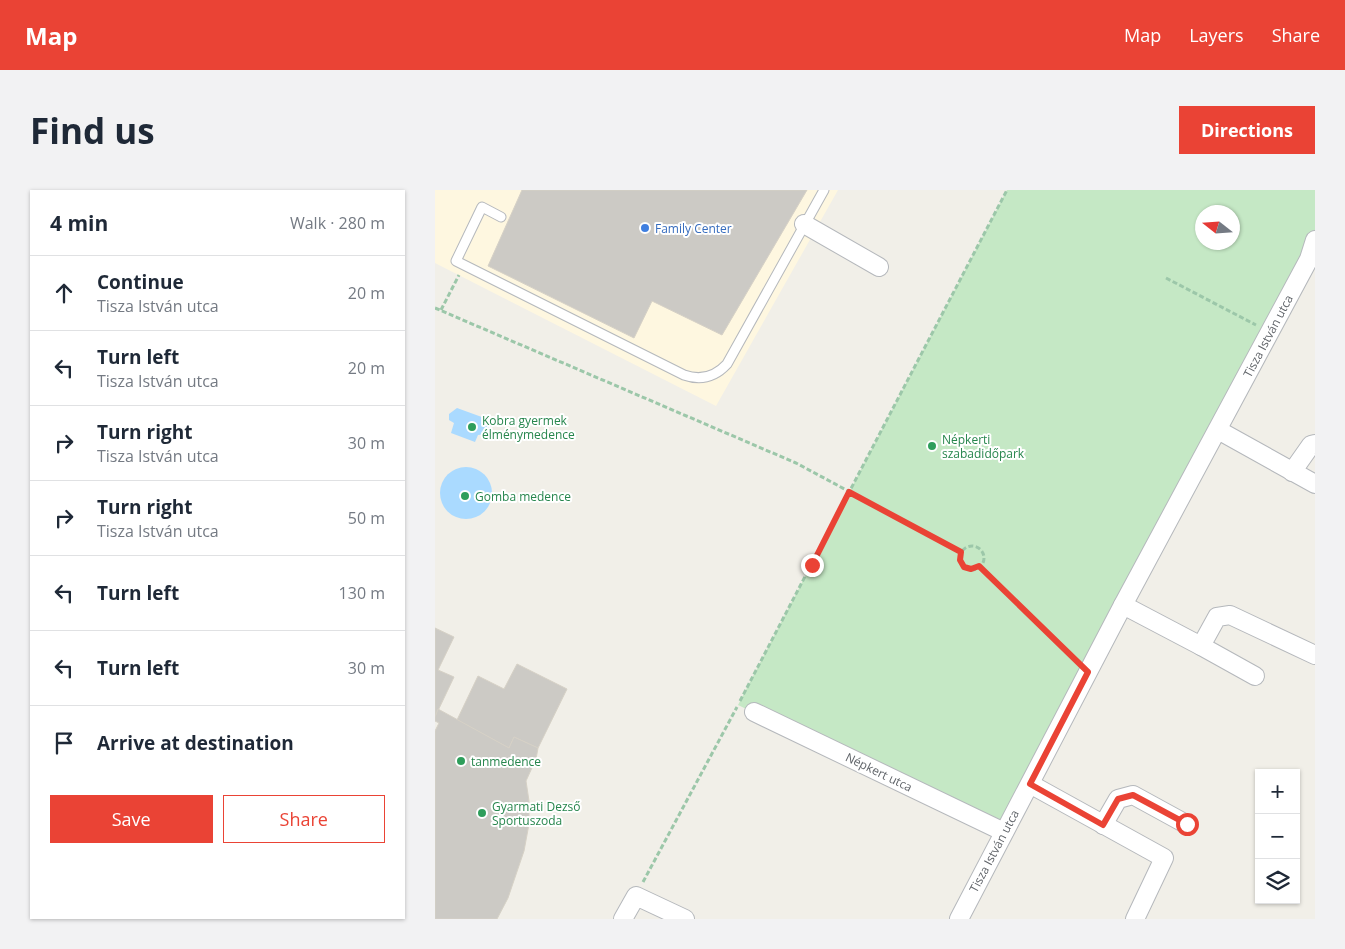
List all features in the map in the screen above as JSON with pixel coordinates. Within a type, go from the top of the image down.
[{"type":"street","points":[[804,224],[879,267]]},
{"type":"street","name":"Tisza István utca","points":[[959,919],[1123,605],[1309,259],[1315,240]]},
{"type":"street","points":[[1218,430],[1315,484]]},
{"type":"street","points":[[1292,472],[1311,445],[1315,444]]},
{"type":"street","points":[[1123,605],[1255,676]]},
{"type":"street","points":[[1201,646],[1217,617],[1229,616],[1315,655]]},
{"type":"street","name":"Népkert utca","points":[[754,712],[1004,832]]},
{"type":"street","points":[[1030,784],[1164,858],[1135,919]]},
{"type":"street","points":[[1103,825],[1118,799],[1133,795],[1187,824]]},
{"type":"street","points":[[623,919],[636,896],[685,919]]},
{"type":"lane","points":[[501,217],[482,207],[456,261],[684,375],[693,378],[703,378],[721,371],[727,364],[824,190]]},
{"type":"path","points":[[636,896],[1007,190]]},
{"type":"path","points":[[441,310],[464,266]]},
{"type":"path","points":[[1166,278],[1269,333]]},
{"type":"path","points":[[435,308],[779,456],[961,552]]},
{"type":"path","points":[[970,546],[978,548],[983,553],[979,566],[971,569],[964,567],[960,560],[961,552],[970,546]]},
{"type":"path","points":[[979,566],[1088,672]]},
{"type":"shaded area","name":"Family Center","points":[[435,190],[838,190],[716,406],[435,263]]},
{"type":"green space","points":[[1007,190],[1315,190],[1315,240],[1004,832],[738,705]]},
{"type":"water","name":"Kobra gyermek élménymedence","points":[[457,408],[490,420],[491,425],[488,434],[478,435],[475,442],[451,433],[454,423],[449,420],[449,414]]},
{"type":"water","name":"Gomba medence","points":[[466,467],[476,469],[484,475],[490,483],[492,493],[490,503],[484,511],[476,517],[466,519],[456,517],[448,511],[442,503],[440,493],[442,483],[448,475],[456,469]]},
{"type":"building","name":"Family Center","points":[[522,190],[807,190],[722,335],[652,301],[634,338],[488,266]]},
{"type":"building","points":[[435,628],[454,637],[438,670],[454,677],[435,717]]},
{"type":"building","points":[[517,664],[567,689],[538,748],[514,737],[509,748],[457,720],[478,676],[504,689]]},
{"type":"building","name":"Gyarmati Dezső Sportuszoda","points":[[438,709],[509,748],[514,737],[538,748],[536,759],[526,781],[529,801],[529,824],[524,851],[508,898],[497,919],[435,919],[435,731],[439,723],[435,721],[435,717]]},
{"type":"place","name":"Family Center","points":[[645,228]]},
{"type":"place","name":"Kobra gyermek élménymedence","points":[[472,427]]},
{"type":"place","name":"Népkerti szabadidőpark","points":[[932,446]]},
{"type":"place","name":"Gomba medence","points":[[465,496]]},
{"type":"place","name":"tanmedence","points":[[461,761]]},
{"type":"place","name":"Gyarmati Dezső Sportuszoda","points":[[482,813]]},
{"type":"route","points":[[812,565],[849,492],[961,552],[960,560],[964,567],[975,569],[979,566],[1088,672],[1030,784],[1103,825],[1118,799],[1133,795],[1187,824]]}]
